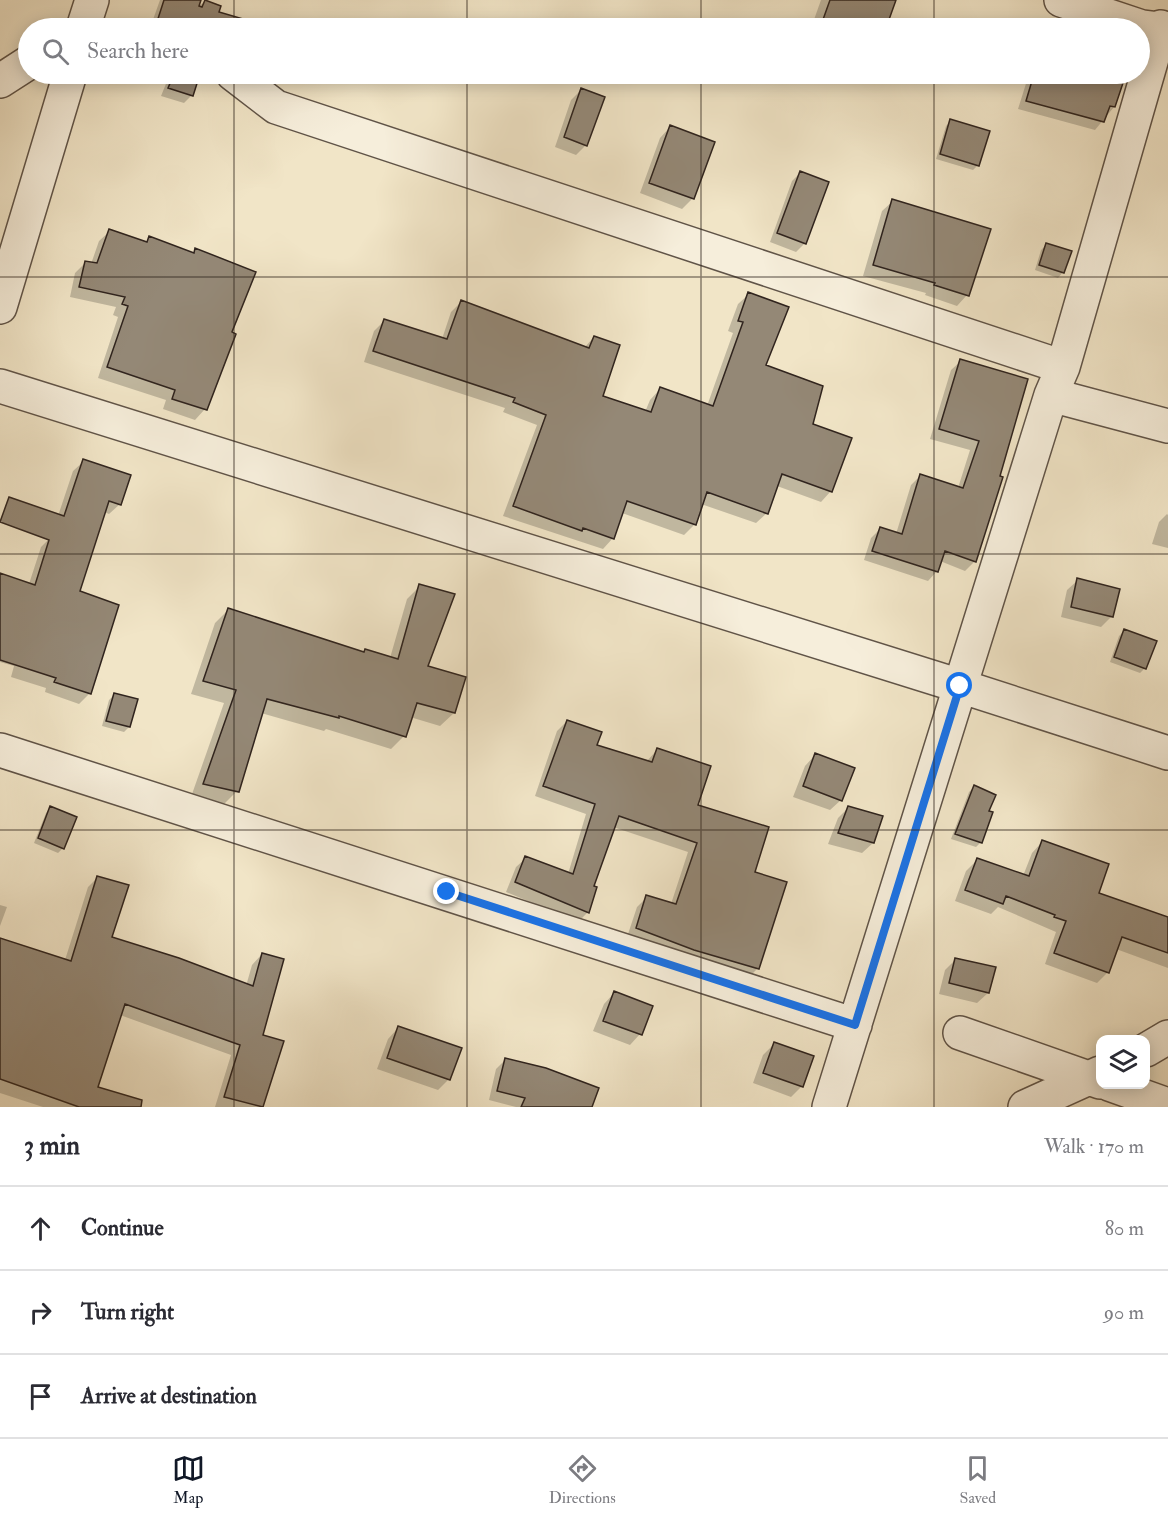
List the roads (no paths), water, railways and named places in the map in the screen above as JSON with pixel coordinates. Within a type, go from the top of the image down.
[{"type":"street","points":[[86,18],[92,0]]},
{"type":"street","points":[[1061,0],[1142,18]]},
{"type":"street","points":[[1150,57],[1160,22]]},
{"type":"street","points":[[0,81],[18,69]]},
{"type":"street","points":[[0,307],[67,84]]},
{"type":"street","points":[[246,84],[276,107],[1057,381],[1168,426]]},
{"type":"street","points":[[829,1107],[1057,381],[1142,84]]},
{"type":"street","points":[[0,386],[1168,753]]},
{"type":"street","points":[[0,750],[855,1025]]},
{"type":"street","points":[[960,1033],[1096,1078]]},
{"type":"street","points":[[1150,1048],[1168,1037]]},
{"type":"street","points":[[1025,1107],[1096,1080]]},
{"type":"street","points":[[1126,1089],[1168,1105]]}]
